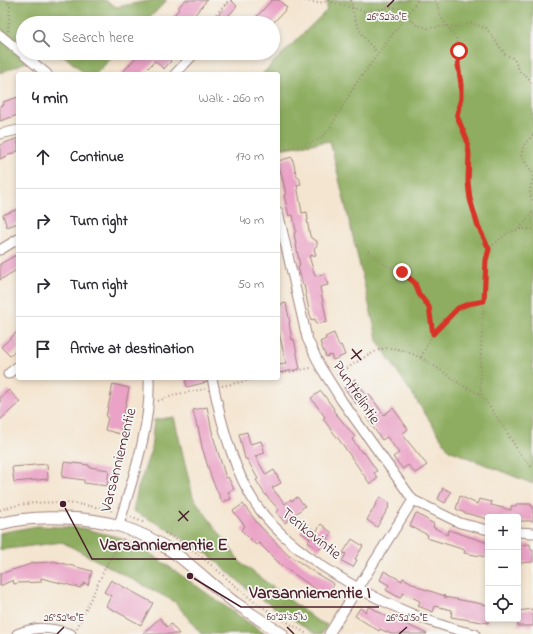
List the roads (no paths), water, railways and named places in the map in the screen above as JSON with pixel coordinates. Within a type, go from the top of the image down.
[{"type":"street","points":[[3,38],[16,48]]},
{"type":"street","points":[[30,60],[46,72]]},
{"type":"street","points":[[177,72],[188,60]]},
{"type":"street","points":[[0,134],[16,130]]},
{"type":"street","name":"Punttelintie","points":[[280,221],[307,338],[320,366],[342,401],[413,500],[460,523],[485,529]]},
{"type":"street","points":[[0,250],[16,240]]},
{"type":"street","points":[[8,374],[16,368]]},
{"type":"street","name":"Varsanniementie","points":[[119,525],[134,475],[148,412],[149,380]]},
{"type":"street","name":"Terikovintie","points":[[213,383],[227,439],[244,483],[256,504],[276,529],[295,545],[329,569],[402,610],[453,629],[475,634]]},
{"type":"street","points":[[329,634],[413,500]]},
{"type":"street","points":[[0,524],[27,519],[85,518],[131,529],[145,535],[173,552],[233,602],[282,634]]},
{"type":"street","points":[[521,532],[533,533]]},
{"type":"street","points":[[17,634],[30,629],[43,627],[71,634]]},
{"type":"place","name":"Varsanniementie E","points":[[63,504]]},
{"type":"place","name":"Varsanniementie I","points":[[190,576]]}]
